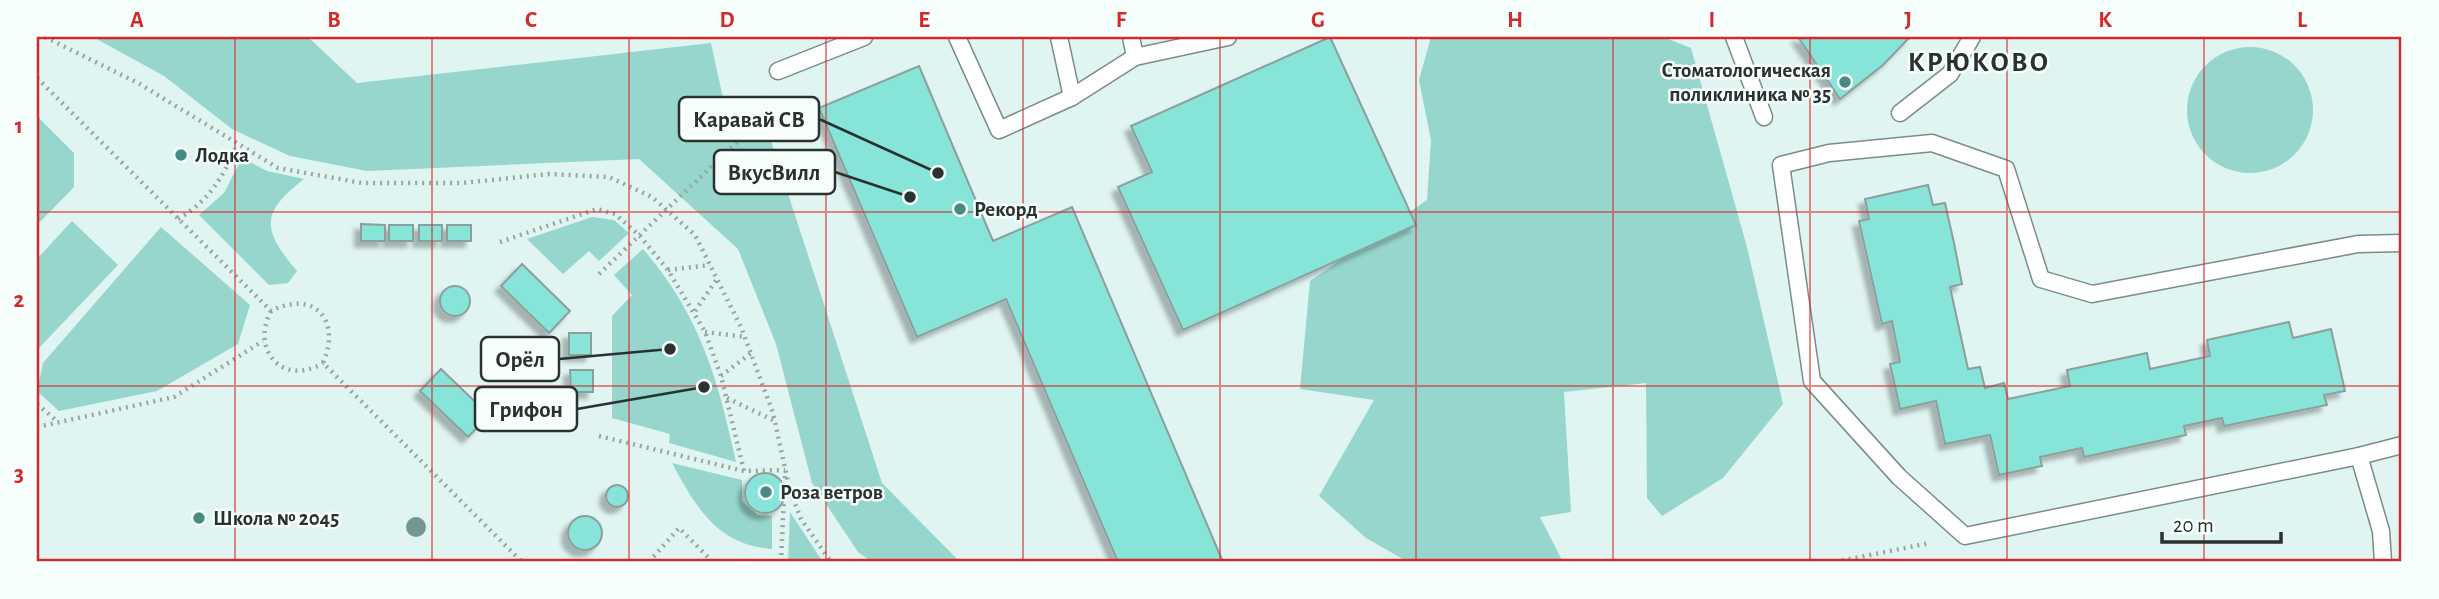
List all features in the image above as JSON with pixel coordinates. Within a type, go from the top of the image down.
[{"type":"lane","points":[[778,71],[864,37]]},
{"type":"lane","points":[[957,37],[999,130],[1072,97],[1135,57],[1228,37]]},
{"type":"lane","points":[[1059,37],[1072,97]]},
{"type":"lane","points":[[1131,37],[1135,57]]},
{"type":"lane","points":[[1734,37],[1764,117]]},
{"type":"lane","points":[[1900,113],[1950,74],[1972,37]]},
{"type":"lane","points":[[2402,243],[2358,244],[2092,294],[2041,279],[2006,169],[1932,143],[1829,153],[1781,165],[1812,380],[1899,477],[1965,536],[2402,445]]},
{"type":"lane","points":[[2359,456],[2382,531],[2383,562]]},
{"type":"path","points":[[45,37],[138,83],[278,168],[362,183],[462,183],[548,174],[609,177],[652,197],[695,235],[717,279],[751,352],[775,421],[790,491],[801,519],[831,562]]},
{"type":"path","points":[[599,274],[757,123],[778,71]]},
{"type":"path","points":[[37,78],[271,311]]},
{"type":"path","points":[[178,219],[199,207],[210,195],[237,145]]},
{"type":"path","points":[[500,242],[597,209],[615,214],[639,235],[668,270],[695,311],[705,332],[721,376],[744,471]]},
{"type":"path","points":[[668,270],[710,265]]},
{"type":"path","points":[[695,311],[717,279]]},
{"type":"path","points":[[296,302],[312,306],[324,315],[330,337],[323,363],[304,370],[282,366],[272,359],[263,341],[263,329],[271,311],[296,302]]},
{"type":"path","points":[[705,332],[745,337]]},
{"type":"path","points":[[37,427],[174,397],[263,341]]},
{"type":"path","points":[[721,376],[751,352]]},
{"type":"path","points":[[323,363],[522,562]]},
{"type":"path","points":[[726,397],[775,421]]},
{"type":"path","points":[[37,404],[59,422]]},
{"type":"path","points":[[599,436],[744,471],[785,470]]},
{"type":"path","points":[[781,562],[784,456]]},
{"type":"path","points":[[649,562],[678,528],[713,562]]},
{"type":"path","points":[[1835,562],[1965,536]]},
{"type":"green space","points":[[93,37],[308,37],[357,83],[711,43],[731,135],[768,132],[882,483],[960,562],[872,562],[858,552],[812,483],[776,344],[738,249],[639,159],[367,171],[290,156],[232,129],[164,76]]},
{"type":"green space","points":[[1431,37],[1663,37],[1691,48],[1747,247],[1783,404],[1723,478],[1662,516],[1647,498],[1646,383],[1564,392],[1571,512],[1540,517],[1563,562],[1408,562],[1366,538],[1319,496],[1374,400],[1300,389],[1310,281],[1427,200],[1431,140],[1419,80]]},
{"type":"green space","points":[[2250,47],[2274,52],[2294,66],[2308,86],[2313,110],[2308,134],[2294,154],[2274,168],[2250,173],[2226,168],[2206,154],[2192,134],[2187,110],[2192,86],[2206,66],[2226,52]]},
{"type":"green space","points":[[37,116],[74,153],[74,187],[37,225]]},
{"type":"green space","points":[[242,158],[267,171],[304,179],[279,202],[271,222],[277,244],[297,271],[288,283],[269,285],[199,215],[224,193]]},
{"type":"green space","points":[[592,217],[614,220],[629,233],[599,261],[589,251],[563,274],[527,239]]},
{"type":"green space","points":[[72,221],[118,265],[37,350],[37,259]]},
{"type":"green space","points":[[161,227],[250,305],[238,344],[157,391],[59,411],[37,391],[43,363]]},
{"type":"green space","points":[[643,249],[679,298],[704,349],[722,403],[736,462],[669,443],[670,434],[612,418],[612,316],[632,295],[614,275]]},
{"type":"green space","points":[[672,463],[742,480],[742,501],[758,515],[772,516],[772,549],[737,540],[710,521]]},
{"type":"green space","points":[[790,512],[823,562],[788,562]]},
{"type":"building","points":[[1330,37],[1416,225],[1183,330],[1118,187],[1152,172],[1131,126]]},
{"type":"building","name":"Стоматологическая поликлиника № 35","points":[[1798,37],[1910,37],[1883,65],[1840,99]]},
{"type":"building","points":[[919,66],[993,241],[1072,207],[1223,562],[1118,562],[1006,299],[917,337],[819,108]]},
{"type":"building","points":[[1928,185],[1933,205],[1945,203],[1962,284],[1950,287],[1968,369],[1980,367],[1985,388],[2004,383],[2008,399],[2070,386],[2067,370],[2147,353],[2150,369],[2210,356],[2207,340],[2289,322],[2293,338],[2331,329],[2345,391],[2324,395],[2327,405],[2224,426],[2222,418],[2184,426],[2186,435],[2084,457],[2082,448],[2040,457],[2042,466],[1999,475],[1990,435],[1945,444],[1936,401],[1900,409],[1890,364],[1900,362],[1892,321],[1882,324],[1859,221],[1869,219],[1865,199]]},
{"type":"building","points":[[361,224],[385,225],[385,241],[361,241]]},
{"type":"building","points":[[389,225],[413,225],[413,241],[389,241]]},
{"type":"building","points":[[419,225],[442,225],[442,241],[419,241]]},
{"type":"building","points":[[447,225],[471,225],[471,241],[447,241]]},
{"type":"building","points":[[522,264],[570,311],[549,333],[501,286]]},
{"type":"building","points":[[455,286],[465,291],[470,301],[465,311],[455,316],[445,311],[440,301],[445,291]]},
{"type":"building","points":[[569,333],[591,333],[591,355],[569,355]]},
{"type":"building","points":[[441,369],[489,415],[468,437],[420,391]]},
{"type":"building","points":[[570,370],[593,370],[593,392],[571,392]]},
{"type":"building","name":"Роза ветров","points":[[765,473],[779,479],[785,493],[779,507],[765,513],[751,507],[745,493],[751,479]]},
{"type":"building","points":[[617,485],[625,488],[628,496],[625,504],[617,507],[609,504],[606,496],[609,488]]},
{"type":"building","points":[[585,516],[597,521],[602,533],[597,545],[585,550],[573,545],[568,533],[573,521]]},
{"type":"place","name":"Стоматологическая поликлиника № 35","points":[[1845,82]]},
{"type":"place","name":"Лодка","points":[[181,155]]},
{"type":"place","name":"Каравай СВ","points":[[938,173]]},
{"type":"place","name":"ВкусВилл","points":[[910,197]]},
{"type":"place","name":"Рекорд","points":[[960,209]]},
{"type":"place","name":"Орёл","points":[[670,349]]},
{"type":"place","name":"Грифон","points":[[704,387]]},
{"type":"place","name":"Роза ветров","points":[[766,492]]},
{"type":"place","name":"Школа № 2045","points":[[199,518]]},
{"type":"district","name":"КРЮКОВО","points":[[1979,61]]}]
